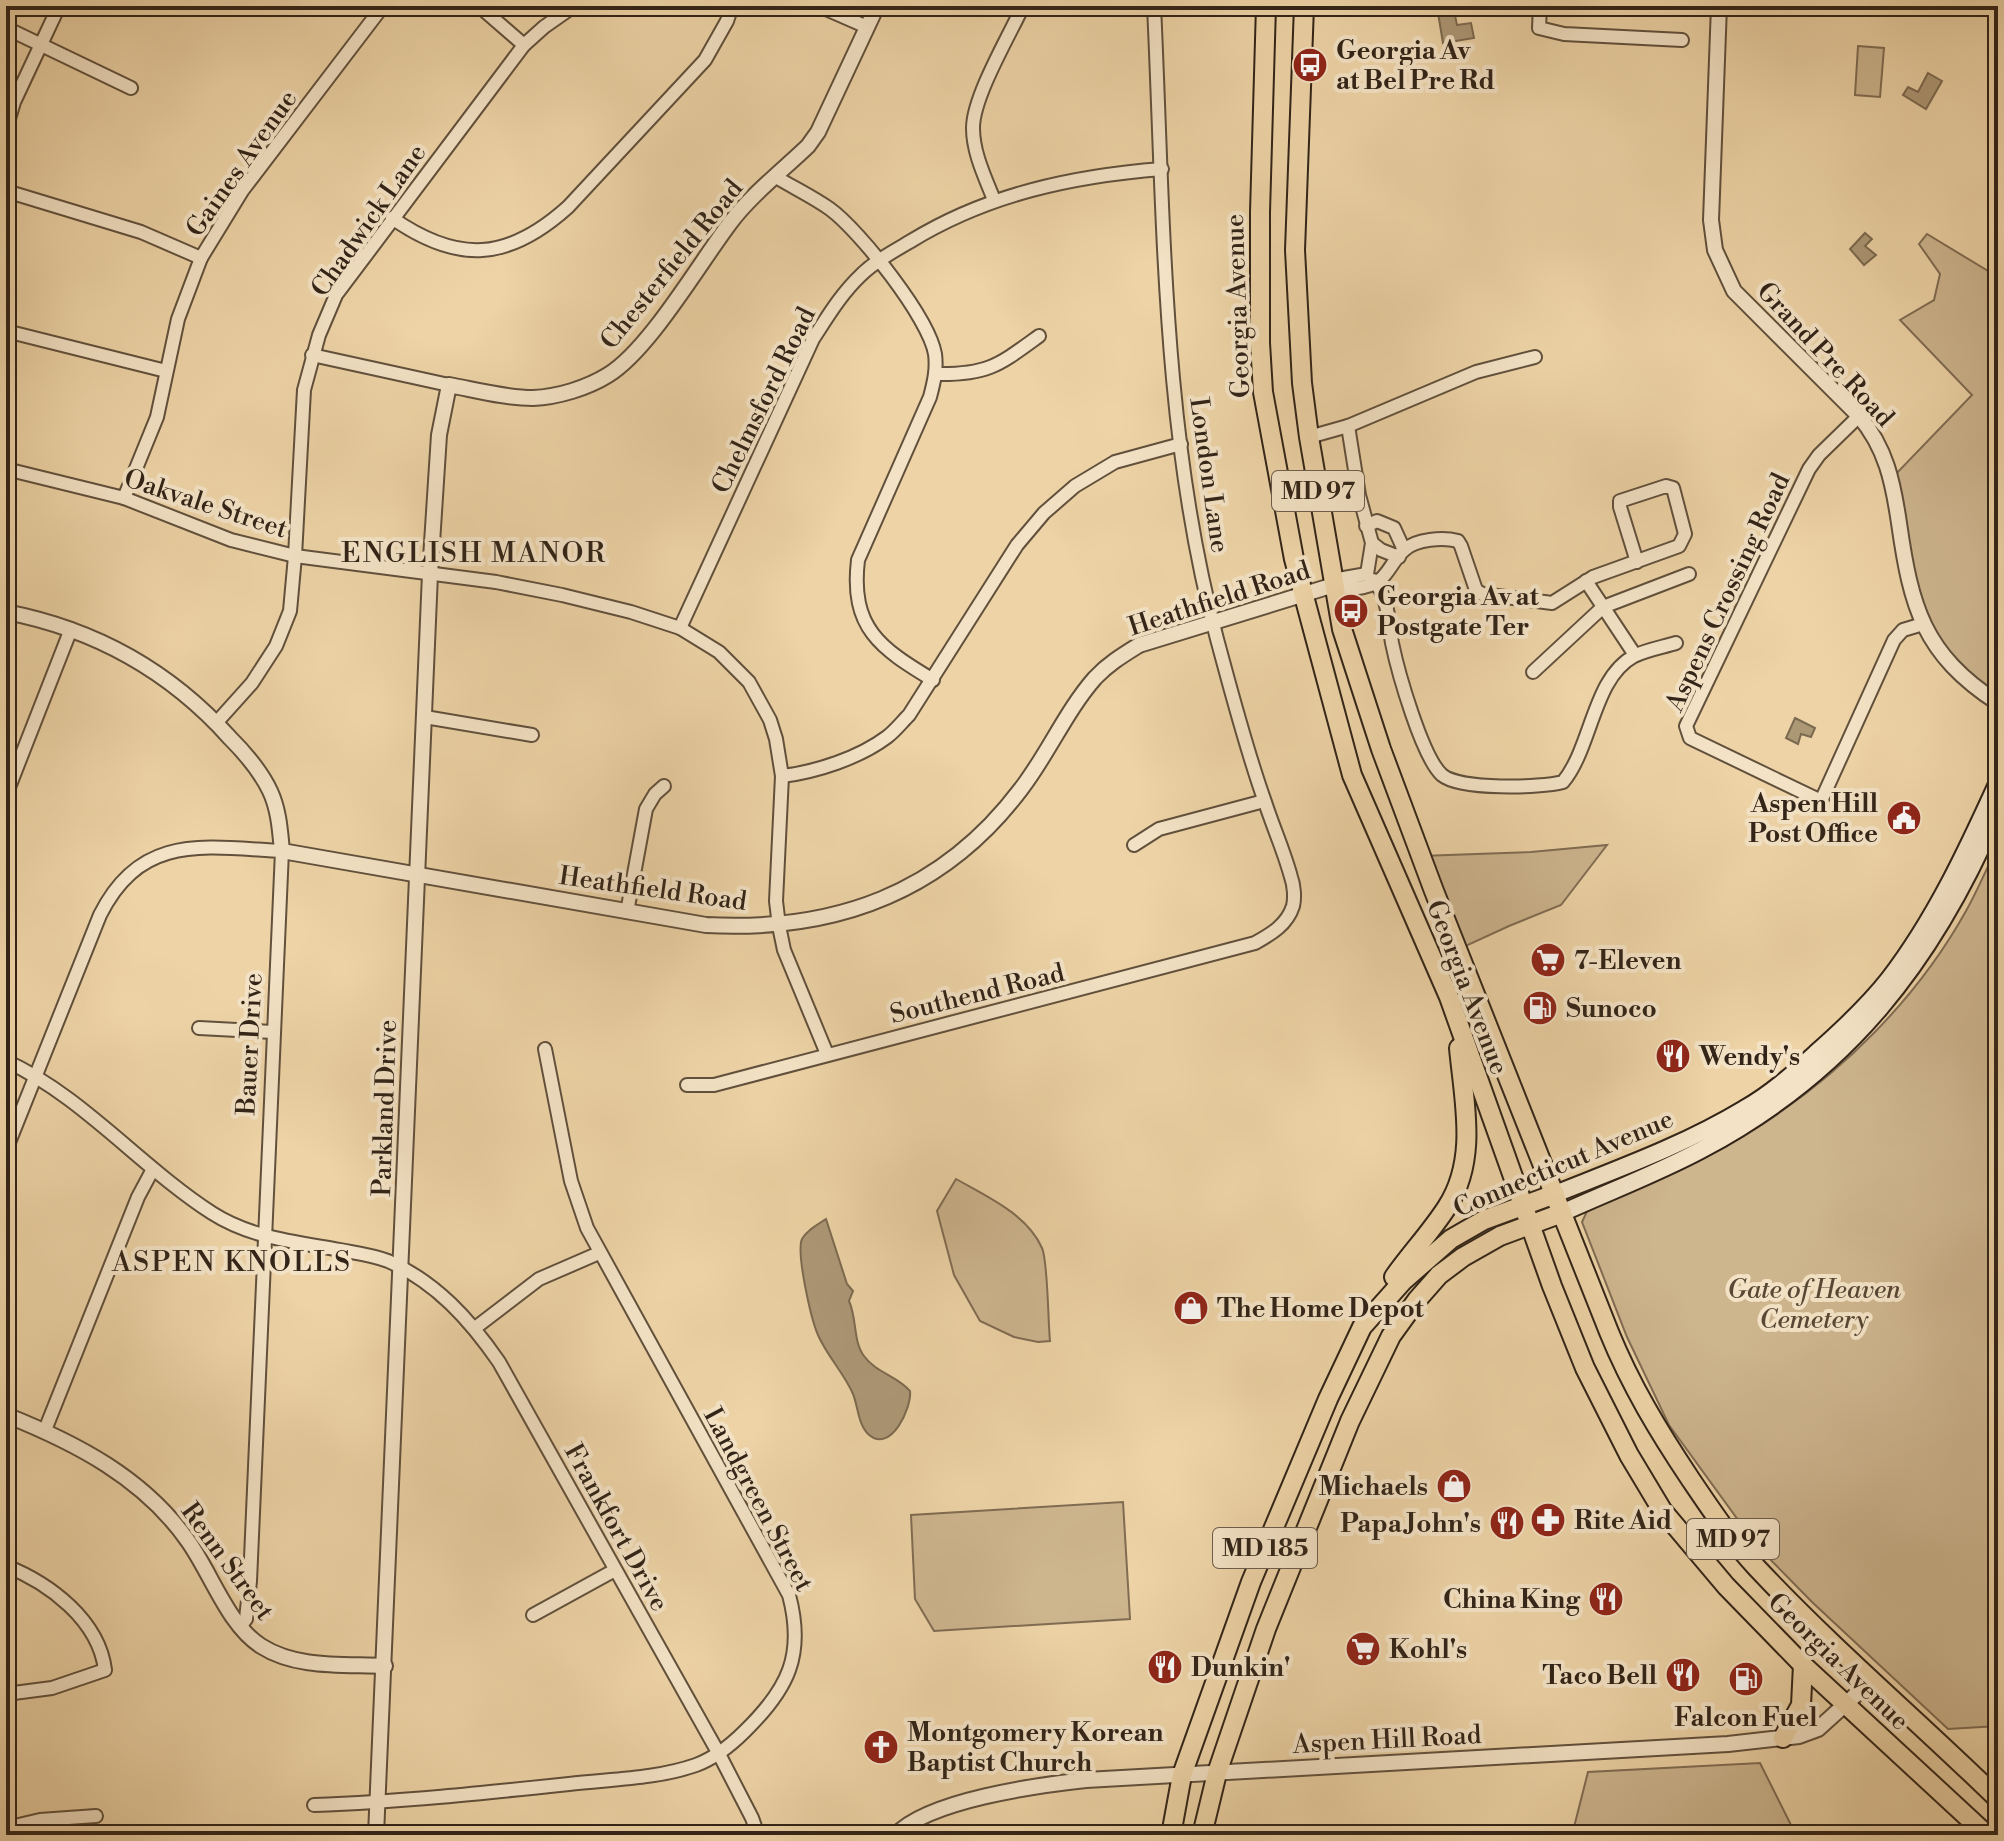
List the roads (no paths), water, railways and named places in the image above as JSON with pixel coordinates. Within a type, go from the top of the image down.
[{"type":"main road","name":"Georgia Avenue","points":[[1266,6],[1259,252],[1263,392],[1303,596],[1352,775],[1456,1018],[1529,1224],[1585,1368],[1629,1455],[1662,1510],[1726,1586],[1803,1665],[1987,1835]]},
{"type":"main road","name":"Georgia Avenue","points":[[1304,6],[1295,250],[1302,383],[1309,437],[1342,629],[1381,749],[1434,891],[1627,1375],[1652,1421],[1719,1522],[1755,1566],[1871,1681],[1998,1799]]},
{"type":"main road","name":"Connecticut Avenue","points":[[1171,1835],[1182,1775],[1251,1582],[1328,1399],[1362,1327],[1403,1281],[1451,1239],[1484,1220],[1522,1204],[1657,1154],[1747,1108],[1783,1083],[1878,992],[1912,948],[1940,901],[1998,782]]},
{"type":"main road","name":"Connecticut Avenue","points":[[1202,1835],[1217,1773],[1301,1538],[1350,1421],[1391,1336],[1411,1307],[1439,1275],[1476,1248],[1562,1213],[1711,1144],[1802,1086],[1837,1055],[1898,989],[1966,881],[1998,810]]},
{"type":"main road","points":[[1362,1327],[1386,1287],[1448,1205],[1460,1182],[1466,1153],[1466,1127],[1456,1018]]},
{"type":"main road","points":[[1783,1738],[1801,1705],[1803,1665]]},
{"type":"main road","points":[[1965,1815],[1978,1818],[1997,1835]]},
{"type":"street","points":[[6,129],[14,102],[59,6]]},
{"type":"street","name":"Gaines Avenue","points":[[124,498],[157,417],[178,319],[201,258],[242,191],[383,6]]},
{"type":"street","points":[[479,6],[524,45]]},
{"type":"street","name":"Chadwick Lane","points":[[217,722],[252,683],[276,646],[290,611],[304,390],[312,355],[336,295],[524,45],[574,6]]},
{"type":"street","points":[[392,218],[418,236],[465,250],[496,249],[543,229],[568,207],[705,60],[732,6]]},
{"type":"street","points":[[819,6],[867,27]]},
{"type":"street","name":"Chesterfield Road","points":[[312,355],[511,397],[535,398],[572,392],[609,375],[634,353],[653,330],[733,219],[818,132],[877,6]]},
{"type":"street","points":[[994,200],[979,164],[973,125],[979,102],[1023,6]]},
{"type":"street","name":"London Lane","points":[[1154,6],[1170,338],[1181,444],[1194,531],[1213,622],[1264,801],[1293,880],[1294,904],[1287,919],[1276,931]]},
{"type":"street","points":[[1540,6],[1539,28],[1564,34],[1682,40]]},
{"type":"street","name":"Grand Pre Road","points":[[1719,6],[1711,220],[1715,250],[1734,291],[1859,416],[1873,434],[1890,470],[1908,579],[1923,624],[1949,663],[1971,685],[1998,703]]},
{"type":"street","points":[[6,28],[131,88]]},
{"type":"street","name":"Chelmsford Road","points":[[680,628],[813,339],[838,300],[879,260],[936,226],[994,200],[1060,181],[1162,169]]},
{"type":"street","points":[[776,177],[832,211],[879,260],[926,327],[935,352],[936,374],[930,397],[858,560],[855,585],[864,619],[883,646],[933,680]]},
{"type":"street","points":[[6,191],[141,232],[201,258]]},
{"type":"street","points":[[6,331],[166,371]]},
{"type":"street","points":[[936,374],[967,375],[985,371],[1039,336]]},
{"type":"street","points":[[1309,437],[1348,426],[1457,379],[1535,357]]},
{"type":"street","name":"Parkland Drive","points":[[376,1835],[430,574],[439,435],[449,385]]},
{"type":"street","name":"Aspens Crossing Road","points":[[1859,416],[1809,469],[1686,726],[1686,732],[1690,738],[1821,801],[1894,640],[1903,630],[1923,624]]},
{"type":"street","points":[[1348,426],[1366,526],[1372,543],[1367,574]]},
{"type":"street","points":[[782,776],[829,764],[886,738],[909,715],[1017,545],[1044,513],[1075,486],[1115,462],[1181,444]]},
{"type":"street","name":"Oakvale Street","points":[[6,469],[124,498],[231,540],[295,556],[496,582],[562,595],[680,628],[719,652],[749,682],[770,720],[776,739],[782,776],[776,901],[779,926],[784,950],[827,1054]]},
{"type":"street","points":[[1334,585],[1347,590],[1377,584],[1414,544],[1458,541],[1476,590],[1498,598],[1552,603],[1586,581],[1637,562],[1679,546],[1683,543],[1685,534],[1673,488],[1666,486],[1620,501],[1637,562]]},
{"type":"street","points":[[1366,526],[1377,521],[1394,528],[1402,554]]},
{"type":"street","points":[[1372,543],[1381,550],[1402,554]]},
{"type":"street","points":[[1334,585],[1344,578],[1367,574]]},
{"type":"street","points":[[1367,574],[1383,596],[1398,671],[1413,716],[1439,772],[1451,781],[1496,785],[1563,782],[1578,756],[1616,668],[1635,655],[1676,643]]},
{"type":"street","points":[[1533,672],[1603,607],[1689,574]]},
{"type":"street","points":[[1586,581],[1635,655]]},
{"type":"street","name":"Heathfield Road","points":[[282,851],[706,925],[779,926],[833,917],[889,897],[944,865],[983,834],[1021,789],[1094,679],[1113,661],[1139,645],[1334,585]]},
{"type":"street","name":"Bauer Drive","points":[[6,612],[71,629],[111,646],[156,671],[217,722],[243,752],[270,790],[277,811],[282,851],[250,1581],[246,1619],[240,1627]]},
{"type":"street","points":[[6,795],[71,629]]},
{"type":"street","points":[[425,717],[532,735]]},
{"type":"street","points":[[627,912],[646,809],[664,786]]},
{"type":"street","points":[[1134,845],[1159,829],[1264,801]]},
{"type":"street","points":[[6,1150],[100,915],[125,877],[146,861],[178,849],[282,851]]},
{"type":"street","name":"Southend Road","points":[[687,1085],[714,1085],[1238,948],[1276,931]]},
{"type":"street","points":[[199,1028],[273,1032]]},
{"type":"street","name":"Landgreen Street","points":[[314,1805],[377,1802],[655,1775],[696,1765],[719,1754],[763,1714],[786,1683],[795,1652],[796,1622],[789,1595],[587,1228],[571,1181],[545,1049]]},
{"type":"street","name":"Frankfort Drive","points":[[6,1061],[36,1075],[212,1213],[264,1237],[386,1261],[448,1300],[475,1328],[499,1362],[719,1754],[758,1835]]},
{"type":"street","points":[[45,1430],[138,1197],[153,1169]]},
{"type":"street","points":[[475,1328],[539,1279],[599,1253]]},
{"type":"street","name":"Renn Street","points":[[6,1415],[91,1453],[159,1506],[188,1541],[240,1627],[259,1645],[296,1661],[385,1666]]},
{"type":"street","points":[[6,1566],[57,1594],[104,1654],[105,1670],[52,1688],[6,1694]]},
{"type":"street","points":[[533,1615],[615,1570]]},
{"type":"street","name":"Aspen Hill Road","points":[[896,1835],[926,1816],[974,1799],[1023,1787],[1086,1780],[1728,1744],[1799,1736],[1818,1729],[1871,1681]]},
{"type":"street","points":[[6,1828],[40,1820],[96,1816]]},
{"type":"place","name":"Georgia Av at Bel Pre Rd","points":[[1310,65]]},
{"type":"place","name":"Georgia Av at Postgate Ter","points":[[1351,611]]},
{"type":"place","name":"Aspen Hill Post Office","points":[[1904,818]]},
{"type":"place","name":"7-Eleven","points":[[1548,960]]},
{"type":"place","name":"Sunoco","points":[[1540,1008]]},
{"type":"place","name":"Wendy's","points":[[1673,1056]]},
{"type":"place","name":"The Home Depot","points":[[1191,1308]]},
{"type":"place","name":"Michaels","points":[[1454,1486]]},
{"type":"place","name":"Rite Aid","points":[[1548,1520]]},
{"type":"place","name":"Papa John's","points":[[1507,1523]]},
{"type":"place","name":"China King","points":[[1606,1599]]},
{"type":"place","name":"Kohl's","points":[[1363,1649]]},
{"type":"place","name":"Dunkin'","points":[[1165,1667]]},
{"type":"place","name":"Taco Bell","points":[[1683,1675]]},
{"type":"place","name":"Falcon Fuel","points":[[1746,1679]]},
{"type":"place","name":"Montgomery Korean Baptist Church","points":[[881,1747]]},
{"type":"district","name":"ENGLISH MANOR","points":[[474,552]]},
{"type":"district","name":"ASPEN KNOLLS","points":[[232,1261]]},
{"type":"park label","name":"Gate of Heaven Cemetery","points":[[1814,1304]]}]
